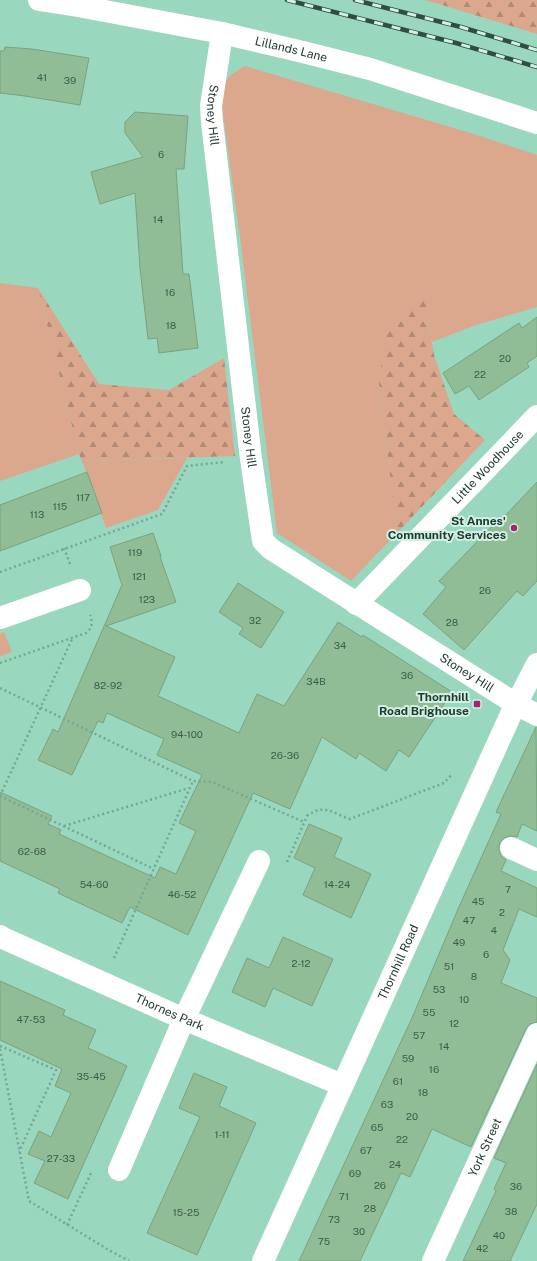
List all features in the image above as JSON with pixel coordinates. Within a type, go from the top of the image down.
[{"type":"street","name":"Lillands Lane","points":[[39,0],[222,33],[303,52],[370,69],[537,122]]},
{"type":"street","name":"Stoney Hill","points":[[222,33],[211,106],[212,122],[251,459],[263,541],[271,549],[356,604],[516,704],[537,715]]},
{"type":"street","name":"Little Woodhouse","points":[[356,604],[537,416]]},
{"type":"street","points":[[0,618],[80,590]]},
{"type":"street","name":"Thornhill Road","points":[[263,1261],[516,704],[537,664]]},
{"type":"street","points":[[512,848],[537,860]]},
{"type":"street","points":[[119,1170],[184,1019],[259,861]]},
{"type":"street","name":"Thornes Park","points":[[0,936],[184,1019],[342,1085]]},
{"type":"street","name":"York Street","points":[[433,1261],[537,1034]]},
{"type":"path","points":[[0,572],[162,514],[187,466],[251,459]]},
{"type":"path","points":[[72,638],[0,796],[154,869]]},
{"type":"path","points":[[0,688],[192,780],[212,782],[304,822]]},
{"type":"path","points":[[259,861],[283,873],[304,822],[307,816],[312,812],[321,809],[330,810],[350,818],[444,783],[453,773]]},
{"type":"path","points":[[103,982],[192,780]]},
{"type":"path","points":[[63,826],[189,788]]},
{"type":"path","points":[[0,1048],[56,1070],[19,1153]]},
{"type":"path","points":[[0,1048],[29,1201],[129,1261]]},
{"type":"path","points":[[67,1225],[97,1159],[119,1170]]},
{"type":"green space","points":[[424,0],[537,0],[537,34],[439,4]]},
{"type":"green space","points":[[245,66],[474,134],[537,155],[537,307],[476,325],[432,342],[429,327],[426,290],[379,383],[397,533],[351,581],[277,533],[241,245],[220,93],[229,77]]},
{"type":"green space","points":[[0,283],[38,288],[79,454],[0,481]]},
{"type":"green space","points":[[38,288],[99,384],[169,390],[224,358],[235,456],[82,461]]},
{"type":"green space","points":[[426,289],[429,327],[434,355],[454,414],[485,440],[397,533],[379,383],[386,326]]},
{"type":"green space","points":[[187,458],[158,510],[106,528],[101,514],[102,513],[82,461]]},
{"type":"green space","points":[[4,632],[12,652],[0,656],[0,634]]},
{"type":"building","points":[[5,47],[32,49],[89,58],[80,105],[0,93],[0,51],[4,51]]},
{"type":"building","points":[[135,112],[188,116],[184,169],[176,169],[183,274],[189,274],[198,348],[159,353],[157,338],[148,339],[140,268],[135,193],[100,204],[91,172],[143,157],[125,133],[125,122]]},
{"type":"building","points":[[537,317],[537,356],[527,363],[529,367],[479,400],[469,386],[455,394],[443,373],[519,323],[522,328]]},
{"type":"building","points":[[87,472],[102,513],[0,551],[0,505]]},
{"type":"building","points":[[537,482],[537,581],[523,596],[517,591],[464,650],[423,614],[446,587],[439,581]]},
{"type":"building","points":[[153,533],[176,602],[106,626],[175,657],[158,696],[239,733],[257,694],[284,706],[338,622],[362,637],[363,635],[452,692],[409,757],[399,750],[386,771],[359,753],[356,759],[322,737],[290,809],[253,793],[188,935],[130,907],[122,923],[58,893],[60,889],[0,861],[0,792],[52,816],[48,824],[61,830],[59,834],[155,878],[160,867],[176,874],[196,831],[179,823],[202,775],[157,755],[164,739],[107,713],[103,723],[98,721],[72,775],[38,760],[53,729],[58,732],[122,585],[110,547]]},
{"type":"building","points":[[238,583],[284,612],[261,648],[239,634],[243,628],[219,612]]},
{"type":"building","points":[[536,727],[537,831],[522,824],[517,837],[510,836],[504,838],[500,842],[499,849],[501,856],[506,860],[501,871],[537,888],[537,917],[519,909],[503,950],[510,960],[501,983],[537,998],[537,1022],[530,1024],[526,1029],[471,1147],[432,1129],[410,1177],[401,1173],[360,1261],[299,1261],[412,1018],[458,909],[501,814],[496,812]]},
{"type":"building","points":[[309,824],[342,838],[334,857],[371,874],[351,918],[303,895],[315,868],[294,858]]},
{"type":"building","points":[[283,937],[333,959],[312,1006],[273,988],[265,1007],[232,992],[247,958],[269,968]]},
{"type":"building","points":[[0,981],[65,1010],[63,1015],[96,1030],[88,1048],[127,1066],[68,1199],[34,1183],[45,1161],[28,1154],[39,1131],[51,1137],[71,1093],[55,1086],[62,1069],[0,1040]]},
{"type":"building","points":[[537,1064],[537,1204],[510,1261],[463,1261],[496,1191],[494,1189],[506,1163],[494,1158]]},
{"type":"building","points":[[194,1073],[227,1087],[219,1106],[256,1123],[197,1255],[147,1233],[200,1117],[179,1108]]},
{"type":"railway","points":[[287,0],[456,43],[537,67]]},
{"type":"railway","points":[[355,0],[461,27],[537,50]]},
{"type":"place","name":"St Annes' Community Services","points":[[514,528]]},
{"type":"place","name":"Thornhill Road Brighouse","points":[[477,704]]}]
